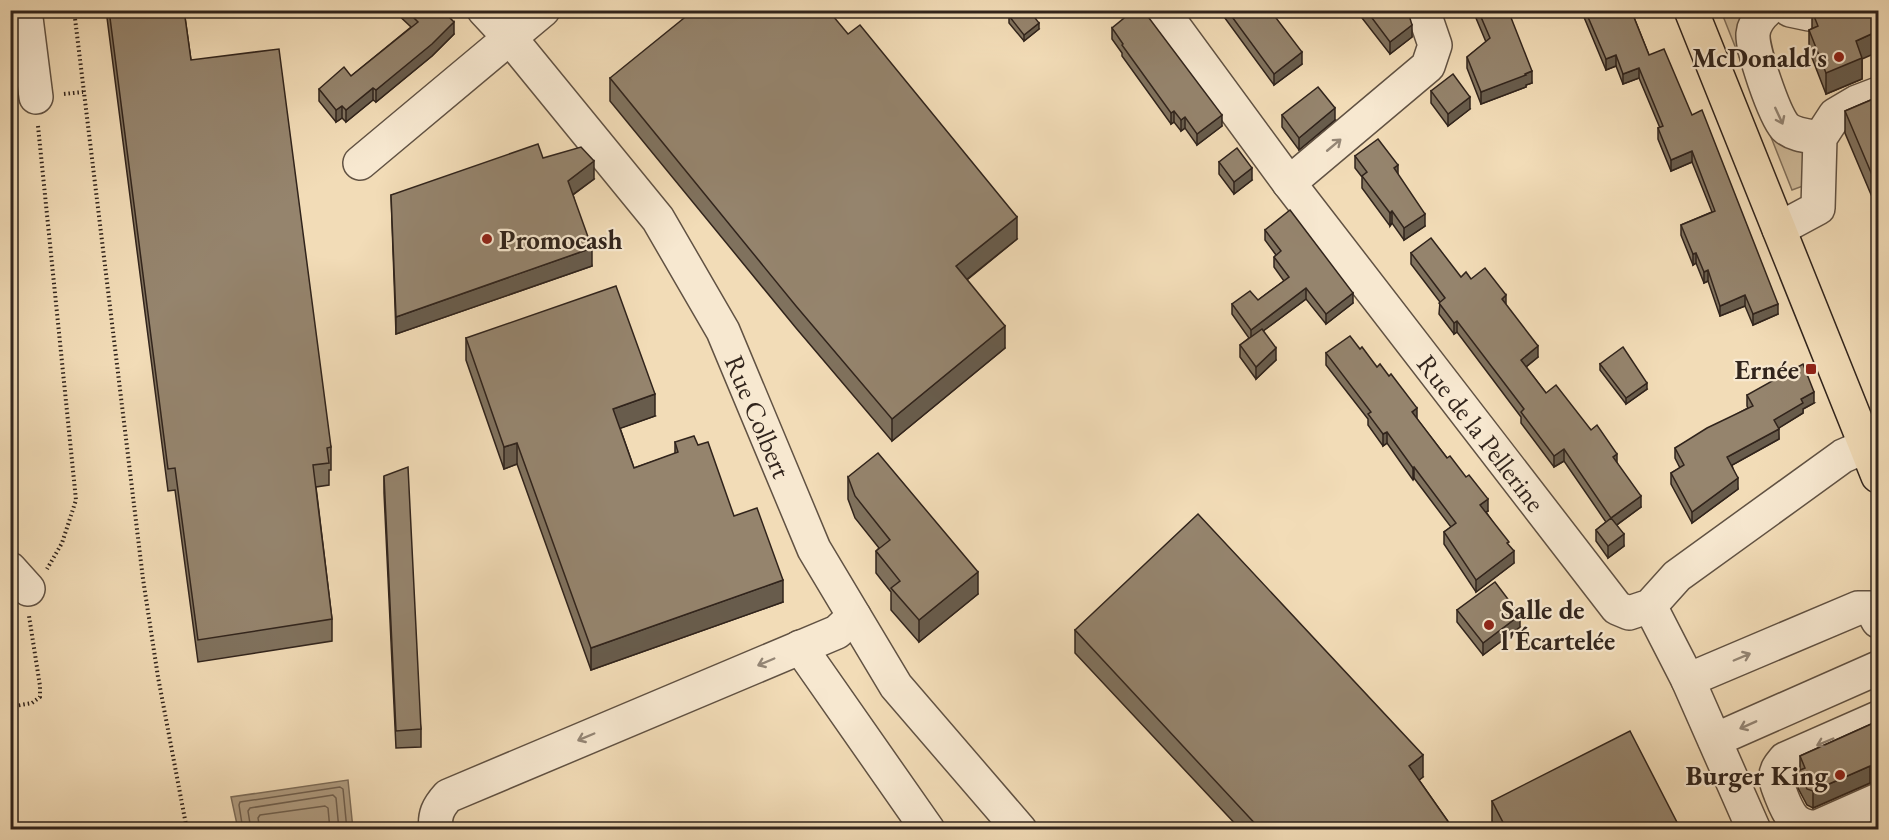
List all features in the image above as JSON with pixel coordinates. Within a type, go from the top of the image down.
[{"type":"main road","points":[[1691,10],[1878,476]]},
{"type":"street","points":[[26,10],[36,98]]},
{"type":"street","name":"Rue Colbert","points":[[483,10],[510,38],[658,219],[723,332],[814,549],[896,686],[1020,830]]},
{"type":"street","points":[[360,163],[543,10]]},
{"type":"street","name":"Rue de la Pellerine","points":[[1162,10],[1289,183],[1617,608],[1629,613],[1650,606]]},
{"type":"street","points":[[1289,183],[1428,66],[1435,45],[1424,10]]},
{"type":"street","points":[[1767,10],[1755,24],[1753,44],[1779,118],[1791,132],[1820,138]]},
{"type":"street","points":[[1790,10],[1809,14],[1820,10]]},
{"type":"street","points":[[1779,229],[1818,208],[1820,138],[1835,115],[1857,102],[1878,94]]},
{"type":"street","points":[[1754,830],[1688,680],[1650,606],[1677,576],[1842,456],[1866,446]]},
{"type":"street","points":[[1688,680],[1858,608],[1871,608],[1878,621]]},
{"type":"street","points":[[436,830],[435,821],[438,808],[448,796],[837,632],[854,616]]},
{"type":"street","points":[[800,647],[928,830]]},
{"type":"street","points":[[1715,740],[1878,668]]},
{"type":"street","points":[[1878,718],[1785,759],[1775,779],[1788,815],[1800,825],[1817,827],[1878,800]]},
{"type":"street","points":[[1844,830],[1878,815]]},
{"type":"path","points":[[74,10],[143,579],[158,676],[187,830]]},
{"type":"path","points":[[10,707],[32,703],[39,697],[40,687],[28,586],[62,543],[76,500],[36,98]]},
{"type":"shaded area","points":[[1721,11],[1755,11],[1752,13],[1807,145],[1803,186],[1792,190]]},
{"type":"water","points":[[348,780],[353,829],[238,829],[231,797]]},
{"type":"building","points":[[109,10],[184,10],[191,60],[279,49],[331,447],[327,448],[329,463],[313,465],[332,619],[198,640],[175,468],[168,469]]},
{"type":"building","points":[[406,10],[442,10],[454,22],[432,44],[376,90],[373,88],[346,110],[342,106],[336,110],[319,89],[344,67],[351,76],[418,22]]},
{"type":"building","points":[[694,10],[828,10],[848,34],[860,25],[1017,217],[956,266],[1005,326],[892,419],[796,306],[610,78]]},
{"type":"building","points":[[1017,10],[1029,10],[1039,23],[1024,35],[1009,16]]},
{"type":"building","points":[[1134,10],[1143,10],[1222,115],[1197,134],[1185,117],[1181,120],[1174,111],[1171,113],[1112,28]]},
{"type":"building","points":[[1227,10],[1270,10],[1302,52],[1274,74]]},
{"type":"building","points":[[1366,10],[1406,10],[1412,25],[1390,42]]},
{"type":"building","points":[[1478,10],[1508,10],[1532,71],[1481,92],[1467,57],[1490,38]]},
{"type":"building","points":[[1585,10],[1631,10],[1649,55],[1664,49],[1692,115],[1702,110],[1778,304],[1753,314],[1745,295],[1720,306],[1708,270],[1704,272],[1696,253],[1693,254],[1681,225],[1715,211],[1692,151],[1671,160],[1658,128],[1663,126],[1639,68],[1623,74],[1616,55],[1606,59]]},
{"type":"building","name":"McDonald's","points":[[1878,10],[1878,31],[1856,41],[1862,58],[1826,73],[1809,30],[1818,26],[1812,11]]},
{"type":"building","points":[[1453,74],[1470,97],[1448,114],[1431,91]]},
{"type":"building","points":[[1318,87],[1335,108],[1299,138],[1282,115]]},
{"type":"building","points":[[1878,97],[1878,189],[1845,111]]},
{"type":"building","points":[[1378,139],[1398,165],[1394,168],[1425,214],[1404,228],[1362,176],[1367,172],[1355,156]]},
{"type":"building","name":"Promocash","points":[[538,144],[543,158],[581,147],[594,161],[568,181],[592,248],[396,317],[391,195]]},
{"type":"building","points":[[1237,148],[1252,168],[1234,182],[1219,162]]},
{"type":"building","points":[[1290,210],[1353,293],[1326,314],[1306,288],[1251,330],[1232,304],[1250,291],[1258,300],[1289,277],[1274,257],[1281,251],[1265,230]]},
{"type":"building","points":[[1431,238],[1461,277],[1466,272],[1471,279],[1485,268],[1506,295],[1502,299],[1538,346],[1521,360],[1546,393],[1556,385],[1591,430],[1597,425],[1617,454],[1613,457],[1641,496],[1611,518],[1564,449],[1554,456],[1521,412],[1524,409],[1457,321],[1454,323],[1439,303],[1445,298],[1411,253]]},
{"type":"building","points":[[616,286],[655,394],[613,409],[634,468],[678,452],[675,442],[694,436],[698,445],[708,442],[734,516],[757,508],[783,580],[591,648],[517,443],[504,447],[466,338]]},
{"type":"building","points":[[1262,329],[1276,348],[1256,367],[1240,345]]},
{"type":"building","points":[[1350,336],[1360,349],[1362,347],[1377,367],[1380,364],[1389,376],[1391,374],[1417,408],[1412,412],[1447,458],[1450,456],[1466,477],[1469,475],[1488,499],[1480,505],[1514,551],[1476,580],[1444,532],[1456,523],[1387,432],[1383,434],[1368,414],[1371,412],[1326,353]]},
{"type":"building","points":[[1623,347],[1647,383],[1626,398],[1600,364]]},
{"type":"building","points":[[1803,364],[1814,392],[1801,399],[1803,403],[1774,420],[1779,429],[1727,457],[1738,478],[1692,512],[1671,473],[1684,465],[1675,448],[1707,428],[1753,406],[1747,395]]},
{"type":"building","points":[[878,453],[978,572],[919,620],[891,588],[900,581],[876,551],[890,540],[855,496],[848,477]]},
{"type":"building","points":[[408,467],[421,729],[396,731],[384,476]]},
{"type":"building","points":[[1198,514],[1423,755],[1409,766],[1454,830],[1261,830],[1075,630]]},
{"type":"building","points":[[1611,518],[1624,534],[1608,546],[1596,530]]},
{"type":"building","name":"Salle de l'Écartelée","points":[[1495,582],[1520,615],[1483,643],[1457,610]]},
{"type":"building","points":[[1878,721],[1878,765],[1870,766],[1813,791],[1807,789],[1798,771],[1805,768],[1800,756]]},
{"type":"building","points":[[1630,731],[1681,830],[1507,830],[1492,801]]},
{"type":"place","name":"McDonald's","points":[[1839,57]]},
{"type":"place","name":"Promocash","points":[[487,239]]},
{"type":"place","name":"Ernée","points":[[1811,369]]},
{"type":"place","name":"Salle de l'Écartelée","points":[[1489,625]]},
{"type":"place","name":"Burger King","points":[[1840,775]]}]
